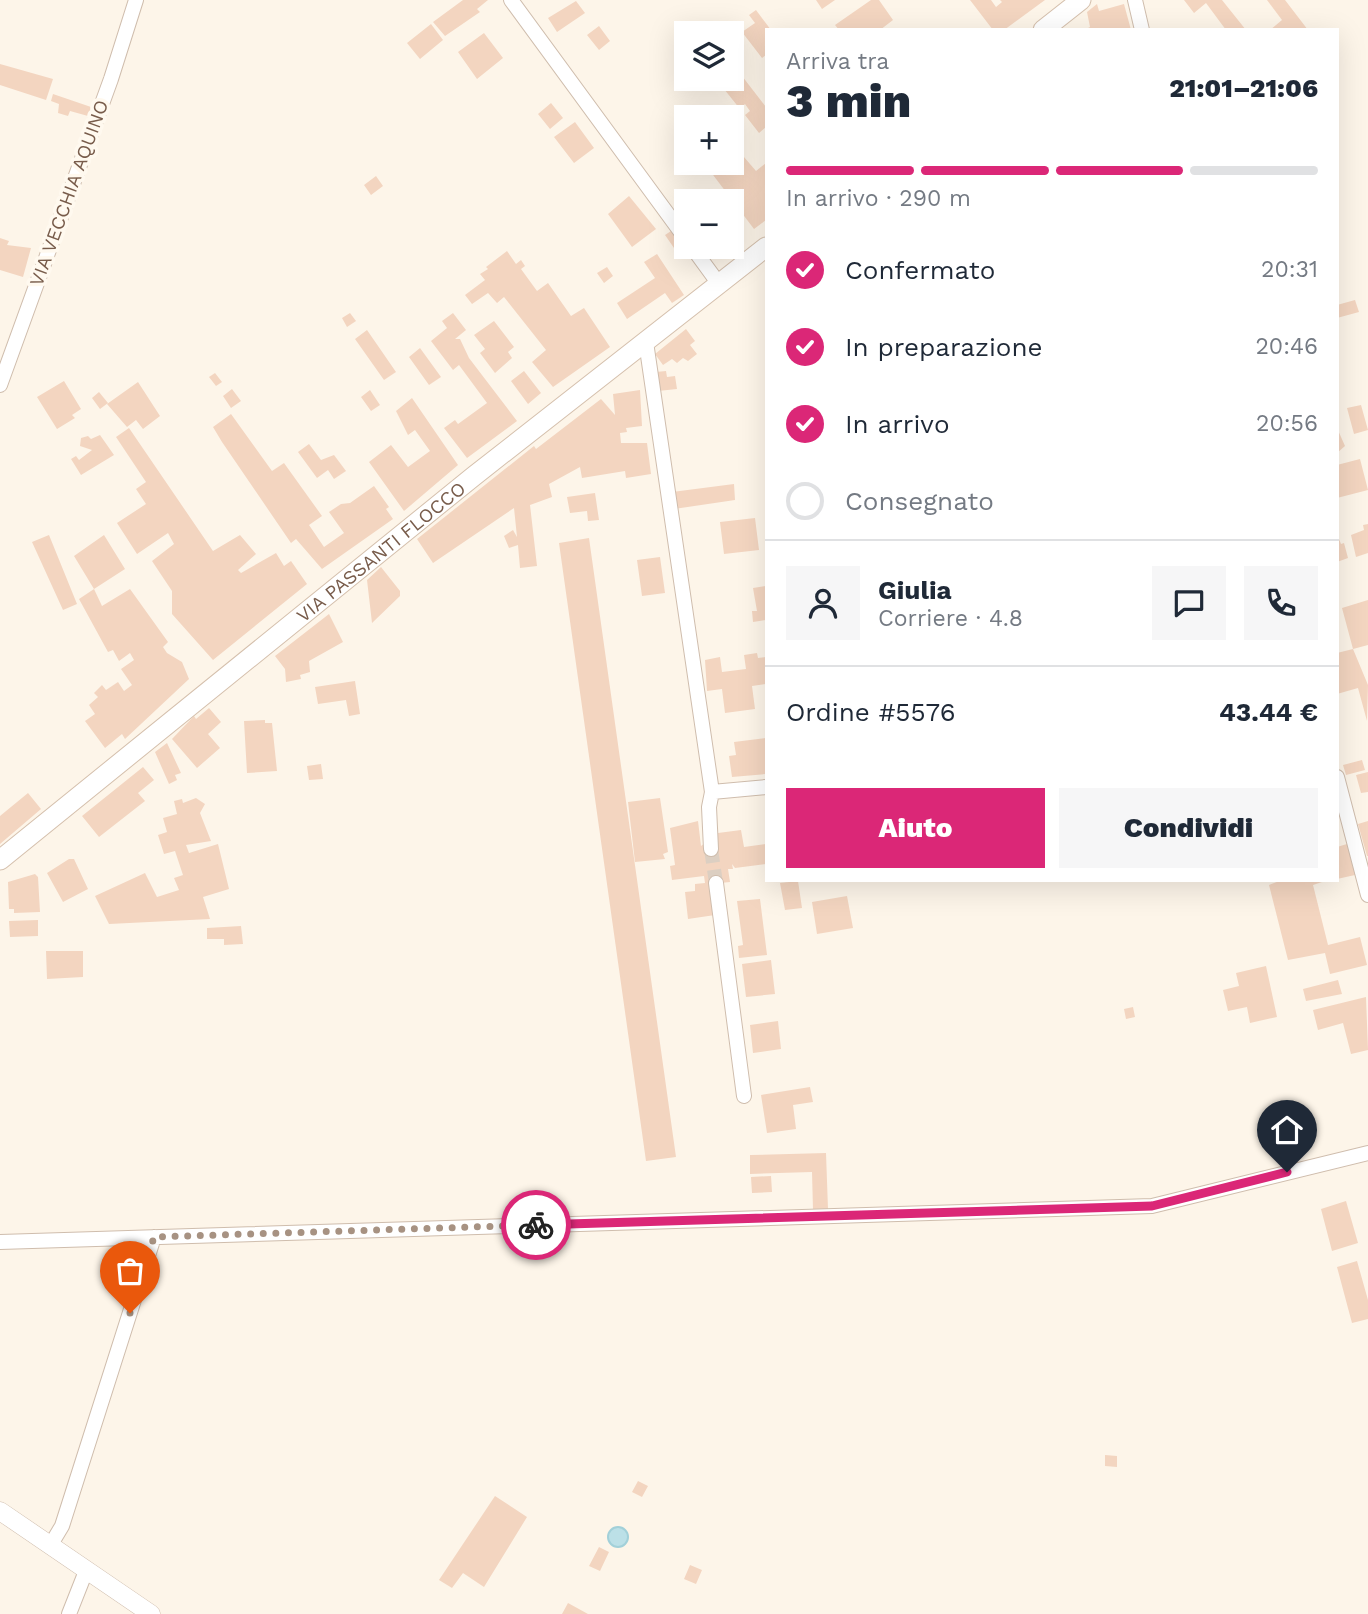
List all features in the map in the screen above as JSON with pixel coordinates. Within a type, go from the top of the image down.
[{"type":"main road","points":[[1046,28],[1081,0]]},
{"type":"main road","name":"VIA PASSANTI FLOCCO","points":[[0,860],[474,476],[765,248]]},
{"type":"street","name":"VIA VECCHIA AQUINO","points":[[0,385],[111,79],[136,0]]},
{"type":"street","points":[[511,0],[674,223]]},
{"type":"street","points":[[1135,0],[1142,28]]},
{"type":"street","points":[[701,259],[719,284]]},
{"type":"street","points":[[646,342],[712,792],[709,807],[711,849]]},
{"type":"street","points":[[1339,785],[1368,895]]},
{"type":"street","points":[[712,792],[765,787]]},
{"type":"street","points":[[716,883],[744,1096]]},
{"type":"street","points":[[0,1242],[1152,1206],[1368,1153]]},
{"type":"street","points":[[50,1546],[62,1526],[154,1237]]},
{"type":"street","points":[[0,1511],[151,1614]]},
{"type":"street","points":[[69,1614],[86,1572]]},
{"type":"water","points":[[614,1527],[622,1527],[628,1537],[622,1547],[614,1547],[608,1541],[608,1533]]},
{"type":"building","points":[[463,0],[488,0],[477,9],[480,12],[445,36],[433,22]]},
{"type":"building","points":[[816,0],[835,0],[822,9]]},
{"type":"building","points":[[871,0],[879,0],[893,20],[883,28],[837,28],[835,25]]},
{"type":"building","points":[[970,0],[991,0],[996,7],[1002,2],[1000,0],[1045,0],[1007,28],[991,28]]},
{"type":"building","points":[[1184,0],[1222,0],[1244,28],[1225,28],[1206,3],[1194,13]]},
{"type":"building","points":[[1267,0],[1285,0],[1306,28],[1272,28],[1282,20]]},
{"type":"building","points":[[576,1],[585,13],[557,32],[548,18]]},
{"type":"building","points":[[1097,4],[1099,11],[1124,4],[1130,28],[1088,28],[1087,12]]},
{"type":"building","points":[[756,10],[770,28],[765,28],[765,56],[762,58],[744,35],[744,31],[755,23],[749,15]]},
{"type":"building","points":[[431,24],[443,40],[420,59],[407,43]]},
{"type":"building","points":[[599,26],[610,41],[599,50],[587,35]]},
{"type":"building","points":[[484,33],[503,58],[477,79],[458,52]]},
{"type":"building","points":[[0,64],[53,79],[46,100],[0,85]]},
{"type":"building","points":[[744,79],[765,106],[765,128],[759,133],[745,115],[750,111],[745,104],[737,105],[726,91],[744,91]]},
{"type":"building","points":[[53,94],[91,107],[88,116],[70,111],[68,116],[58,113],[59,104],[51,101]]},
{"type":"building","points":[[551,103],[563,118],[550,129],[538,114]]},
{"type":"building","points":[[575,122],[594,148],[574,163],[554,137]]},
{"type":"building","points":[[744,157],[756,171],[765,164],[765,221],[754,229],[744,216],[744,189],[724,189],[713,175],[744,175]]},
{"type":"building","points":[[376,176],[383,186],[371,195],[364,185]]},
{"type":"building","points":[[629,196],[656,229],[632,247],[608,214]]},
{"type":"building","points":[[674,229],[674,248],[665,235]]},
{"type":"building","points":[[0,238],[9,241],[7,245],[31,248],[23,277],[0,270]]},
{"type":"building","points":[[507,251],[516,264],[521,260],[525,266],[521,269],[537,291],[548,283],[571,316],[584,308],[610,347],[553,387],[532,362],[546,350],[504,297],[497,303],[488,293],[472,304],[465,295],[485,280],[480,274],[488,269],[486,267]]},
{"type":"building","points":[[657,254],[684,295],[672,303],[665,293],[627,319],[617,303],[655,278],[644,262]]},
{"type":"building","points":[[607,267],[613,276],[604,283],[597,273]]},
{"type":"building","points":[[1355,300],[1359,312],[1339,317],[1339,304]]},
{"type":"building","points":[[350,313],[356,321],[347,327],[342,318]]},
{"type":"building","points":[[453,313],[466,330],[455,339],[460,339],[469,358],[517,421],[467,458],[444,428],[455,420],[458,424],[487,403],[459,365],[453,370],[431,341],[447,328],[442,321]]},
{"type":"building","points":[[494,321],[514,347],[508,352],[512,358],[495,373],[480,353],[485,349],[474,335]]},
{"type":"building","points":[[686,329],[695,341],[690,345],[697,354],[688,361],[683,358],[677,363],[672,359],[663,365],[655,354]]},
{"type":"building","points":[[367,330],[396,372],[384,380],[355,339]]},
{"type":"building","points":[[420,348],[441,377],[429,385],[409,357]]},
{"type":"building","points":[[524,371],[541,393],[528,404],[511,381]]},
{"type":"building","points":[[666,371],[667,377],[675,376],[677,389],[658,391],[656,372]]},
{"type":"building","points":[[215,373],[222,382],[216,386],[209,377]]},
{"type":"building","points":[[64,381],[81,409],[72,415],[75,418],[57,429],[37,397]]},
{"type":"building","points":[[138,382],[160,416],[143,429],[136,420],[127,427],[107,404]]},
{"type":"building","points":[[232,389],[241,401],[231,408],[223,396]]},
{"type":"building","points":[[370,390],[380,405],[371,411],[361,397]]},
{"type":"building","points":[[640,390],[642,426],[626,428],[627,432],[620,433],[621,443],[647,443],[651,474],[626,478],[625,471],[582,478],[580,467],[549,484],[552,497],[530,505],[537,566],[520,568],[518,545],[509,548],[504,536],[513,530],[517,537],[514,508],[433,563],[417,539],[534,446],[536,449],[601,399],[615,415],[613,394]]},
{"type":"building","points":[[99,392],[108,403],[100,409],[92,398]]},
{"type":"building","points":[[412,398],[458,465],[404,511],[369,462],[391,445],[408,467],[430,451],[415,430],[408,435],[396,411]]},
{"type":"building","points":[[1361,405],[1368,430],[1354,434],[1347,408]]},
{"type":"building","points":[[231,414],[272,471],[284,463],[322,516],[309,525],[324,547],[344,533],[329,512],[341,504],[350,503],[374,486],[389,507],[386,509],[393,519],[322,569],[296,539],[291,543],[213,427]]},
{"type":"building","points":[[129,428],[213,551],[240,535],[256,554],[238,570],[241,573],[276,553],[284,566],[291,561],[307,584],[213,660],[172,614],[172,591],[152,561],[174,544],[168,533],[137,554],[117,523],[146,504],[136,489],[146,482],[116,437]]},
{"type":"building","points":[[1339,432],[1345,446],[1339,451]]},
{"type":"building","points":[[100,435],[114,455],[81,475],[71,459],[76,456],[79,460],[92,450],[80,446],[81,438],[88,436],[91,439]]},
{"type":"building","points":[[309,444],[321,460],[334,455],[346,471],[334,479],[328,470],[317,478],[298,452]]},
{"type":"building","points":[[1360,459],[1368,490],[1339,497],[1339,464]]},
{"type":"building","points":[[734,484],[735,500],[674,509],[672,492]]},
{"type":"building","points":[[595,493],[599,520],[588,521],[587,511],[570,513],[567,497]]},
{"type":"building","points":[[755,518],[759,550],[724,554],[720,522]]},
{"type":"building","points":[[1368,524],[1368,553],[1356,557],[1351,535],[1364,530],[1363,525]]},
{"type":"building","points":[[49,535],[77,604],[63,610],[32,542]]},
{"type":"building","points":[[104,535],[125,569],[94,589],[74,556]]},
{"type":"building","points":[[589,538],[676,1157],[646,1161],[559,543]]},
{"type":"building","points":[[1339,539],[1341,544],[1344,543],[1348,558],[1339,561]]},
{"type":"building","points":[[660,557],[665,593],[642,596],[637,560]]},
{"type":"building","points":[[381,567],[400,591],[400,596],[372,623],[367,580]]},
{"type":"building","points":[[765,586],[765,620],[753,622],[752,611],[757,611],[753,588]]},
{"type":"building","points":[[94,589],[102,606],[130,589],[168,642],[163,647],[167,653],[182,662],[189,679],[125,739],[122,734],[105,748],[85,721],[95,714],[89,705],[98,697],[94,693],[102,685],[106,690],[118,682],[124,691],[132,685],[121,669],[134,660],[130,653],[119,661],[113,650],[108,652],[79,599]]},
{"type":"building","points":[[1368,600],[1368,645],[1353,649],[1342,608]]},
{"type":"building","points":[[329,614],[343,642],[309,661],[310,672],[300,675],[301,679],[286,682],[285,669],[275,656]]},
{"type":"building","points":[[1353,649],[1368,685],[1367,721],[1358,688],[1339,693],[1339,652]]},
{"type":"building","points":[[757,653],[758,658],[765,657],[765,684],[752,686],[755,709],[725,713],[722,689],[707,691],[705,660],[720,657],[722,672],[746,669],[744,655]]},
{"type":"building","points":[[355,681],[360,714],[349,716],[346,700],[318,704],[315,687]]},
{"type":"building","points":[[209,708],[221,722],[208,734],[220,748],[197,768],[172,739],[194,716],[196,719]]},
{"type":"building","points":[[265,720],[265,723],[272,723],[277,771],[247,773],[244,721]]},
{"type":"building","points":[[765,738],[765,774],[732,777],[729,756],[736,755],[734,742]]},
{"type":"building","points":[[167,743],[181,773],[175,775],[177,780],[169,784],[155,752]]},
{"type":"building","points":[[1362,760],[1365,770],[1346,775],[1343,765]]},
{"type":"building","points":[[321,764],[323,779],[309,780],[307,766]]},
{"type":"building","points":[[143,767],[154,780],[138,793],[145,801],[99,837],[82,816]]},
{"type":"building","points":[[1368,772],[1368,792],[1361,793],[1356,775]]},
{"type":"building","points":[[28,793],[41,809],[0,844],[0,816]]},
{"type":"building","points":[[196,798],[205,804],[200,813],[211,841],[186,845],[189,853],[218,844],[229,889],[203,897],[210,919],[109,924],[95,896],[145,873],[157,897],[179,890],[174,878],[183,875],[175,851],[164,854],[158,835],[167,832],[163,818],[177,814],[174,801],[182,799],[183,803]]},
{"type":"building","points":[[660,798],[668,852],[663,854],[665,859],[635,862],[628,802]]},
{"type":"building","points":[[698,821],[701,846],[718,833],[741,830],[744,847],[765,844],[765,864],[735,868],[732,864],[733,869],[728,869],[730,882],[711,884],[715,915],[688,919],[685,892],[695,891],[695,884],[705,883],[704,876],[672,880],[670,866],[675,865],[670,828]]},
{"type":"building","points":[[1368,821],[1368,856],[1367,856],[1358,824]]},
{"type":"building","points":[[1347,844],[1355,875],[1339,879],[1339,846]]},
{"type":"building","points":[[69,859],[74,859],[88,889],[63,902],[47,873]]},
{"type":"building","points":[[35,874],[38,877],[40,912],[14,913],[14,909],[9,909],[8,882]]},
{"type":"building","points":[[798,882],[802,908],[785,910],[780,883]]},
{"type":"building","points":[[1277,882],[1322,882],[1313,885],[1328,945],[1360,937],[1367,965],[1330,974],[1325,953],[1288,960],[1269,885]]},
{"type":"building","points":[[847,896],[853,928],[817,934],[812,902]]},
{"type":"building","points":[[760,899],[767,955],[739,958],[738,946],[743,945],[737,901]]},
{"type":"building","points":[[38,920],[38,936],[10,937],[9,921]]},
{"type":"building","points":[[241,926],[243,944],[224,945],[224,939],[207,939],[207,928]]},
{"type":"building","points":[[46,951],[83,951],[83,977],[47,979]]},
{"type":"building","points":[[771,960],[775,994],[746,997],[742,964]]},
{"type":"building","points":[[1266,966],[1277,1017],[1250,1023],[1247,1007],[1228,1011],[1223,990],[1239,986],[1236,973]]},
{"type":"building","points":[[1338,980],[1342,994],[1306,1001],[1303,989]]},
{"type":"building","points":[[1366,997],[1368,1050],[1351,1054],[1343,1023],[1318,1030],[1313,1010]]},
{"type":"building","points":[[1133,1007],[1135,1017],[1126,1019],[1124,1009]]},
{"type":"building","points":[[778,1021],[781,1049],[753,1053],[750,1025]]},
{"type":"building","points":[[810,1087],[813,1102],[793,1105],[796,1129],[767,1133],[761,1095]]},
{"type":"building","points":[[826,1153],[828,1209],[813,1210],[812,1172],[750,1174],[750,1155]]},
{"type":"building","points":[[771,1176],[772,1192],[752,1193],[751,1177]]},
{"type":"building","points":[[1346,1201],[1358,1243],[1332,1251],[1321,1209]]},
{"type":"building","points":[[127,1243],[142,1247],[138,1259],[123,1255]]},
{"type":"building","points":[[1357,1261],[1368,1300],[1368,1319],[1352,1323],[1337,1267]]},
{"type":"building","points":[[1105,1455],[1117,1456],[1117,1467],[1105,1466]]},
{"type":"building","points":[[638,1481],[648,1486],[642,1497],[632,1492]]},
{"type":"building","points":[[495,1496],[527,1517],[484,1587],[463,1573],[452,1588],[439,1580]]},
{"type":"building","points":[[599,1547],[609,1552],[600,1571],[589,1566]]},
{"type":"building","points":[[690,1565],[702,1570],[696,1584],[684,1579]]},
{"type":"building","points":[[568,1603],[588,1614],[562,1614]]},
{"type":"tunnel","points":[[711,849],[716,883]]},
{"type":"way so far","points":[[130,1313],[154,1237],[536,1225]]},
{"type":"route","points":[[536,1225],[1152,1206],[1287,1172]]}]
